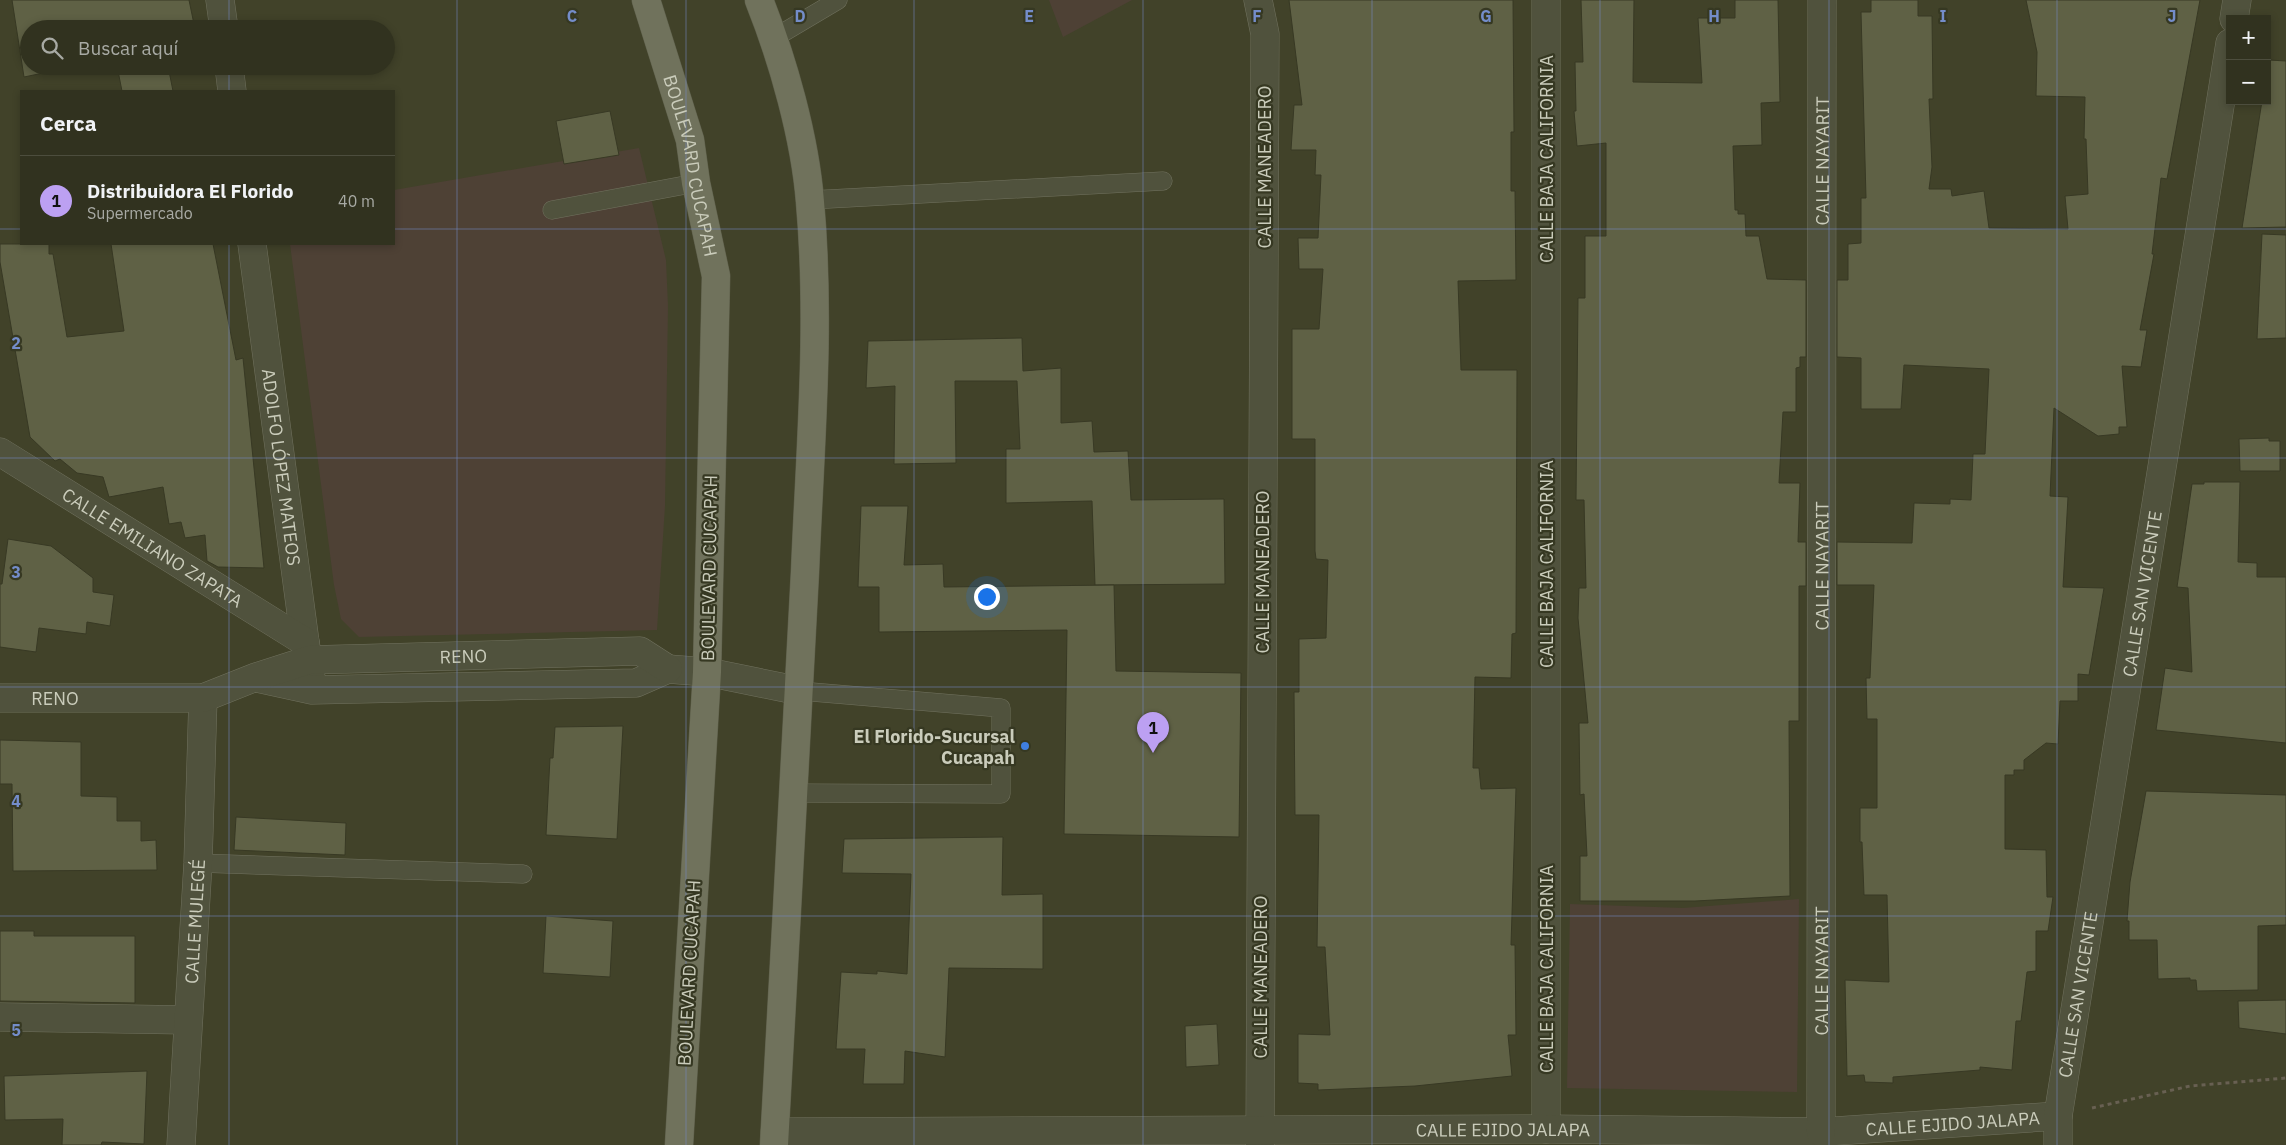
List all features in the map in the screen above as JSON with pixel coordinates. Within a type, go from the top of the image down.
[{"type":"main road","name":"BOULEVARD CUCAPAH","points":[[646,0],[690,140],[696,183],[716,276],[707,672],[679,1145]]},
{"type":"main road","points":[[759,0],[774,38],[803,149],[810,200],[816,317],[800,690],[774,1138]]},
{"type":"street","points":[[220,0],[223,20]]},
{"type":"street","name":"CALLE MANEADERO","points":[[1258,0],[1265,34],[1260,1137]]},
{"type":"street","name":"CALLE BAJA CALIFORNIA","points":[[1546,0],[1546,1129]]},
{"type":"street","name":"CALLE NAYARIT","points":[[1821,1132],[1822,0]]},
{"type":"street","points":[[2235,15],[2237,0]]},
{"type":"street","name":"CALLE SAN VICENTE","points":[[2058,1145],[2058,1116],[2227,60]]},
{"type":"street","points":[[229,75],[232,90]]},
{"type":"street","name":"ADOLFO LÓPEZ MATEOS","points":[[252,245],[312,690]]},
{"type":"street","name":"CALLE EMILIANO ZAPATA","points":[[0,451],[307,651]]},
{"type":"street","name":"RENO","points":[[0,698],[202,698],[256,677],[307,651],[640,651],[668,669]]},
{"type":"street","name":"RENO","points":[[256,677],[312,690],[636,683],[668,669],[707,672],[800,690]]},
{"type":"street","name":"CALLE MULEGÉ","points":[[181,1145],[198,863],[202,698]]},
{"type":"street","points":[[0,1017],[188,1020]]},
{"type":"street","name":"CALLE EJIDO JALAPA","points":[[774,1138],[1260,1137],[1546,1129],[1643,1138],[1821,1132],[2058,1116]]},
{"type":"lane","points":[[774,38],[838,0]]},
{"type":"lane","points":[[810,200],[1163,181]]},
{"type":"lane","points":[[552,210],[696,183]]},
{"type":"lane","points":[[794,793],[1001,794],[1001,708],[800,690]]},
{"type":"lane","points":[[198,863],[523,874]]},
{"type":"path","name":"CALLE EJIDO JALAPA","points":[[2058,1116],[2190,1086],[2286,1078]]},
{"type":"shaded area","points":[[1049,0],[1132,0],[1063,37]]},
{"type":"shaded area","points":[[639,148],[666,260],[668,306],[665,506],[657,630],[359,637],[341,619],[334,585],[290,245],[395,245],[395,190]]},
{"type":"shaded area","points":[[1799,899],[1797,1092],[1567,1088],[1570,904],[1683,908]]},
{"type":"building","points":[[12,0],[189,0],[193,20],[20,20],[20,51]]},
{"type":"building","points":[[1289,0],[1513,0],[1514,132],[1511,132],[1511,191],[1515,191],[1516,280],[1458,281],[1461,370],[1517,370],[1516,633],[1512,634],[1511,678],[1475,677],[1473,768],[1479,768],[1481,789],[1516,788],[1511,945],[1515,945],[1516,1035],[1508,1035],[1512,1076],[1415,1086],[1318,1090],[1318,1084],[1298,1083],[1298,1034],[1330,1035],[1325,947],[1317,947],[1319,815],[1295,815],[1294,692],[1299,692],[1299,639],[1326,638],[1328,560],[1316,559],[1315,551],[1315,439],[1292,439],[1292,329],[1319,329],[1323,269],[1299,269],[1298,238],[1318,238],[1321,175],[1315,175],[1316,150],[1291,150],[1294,105],[1302,105]]},
{"type":"building","points":[[1581,0],[1634,0],[1633,82],[1702,83],[1698,18],[1735,18],[1735,0],[1778,0],[1780,102],[1761,103],[1762,145],[1733,146],[1735,210],[1738,210],[1738,214],[1745,214],[1746,236],[1759,236],[1767,279],[1806,280],[1806,357],[1800,357],[1800,367],[1796,368],[1796,412],[1783,412],[1779,483],[1800,483],[1798,542],[1806,542],[1806,586],[1799,586],[1799,721],[1789,721],[1790,896],[1695,901],[1580,901],[1580,856],[1587,856],[1584,794],[1580,795],[1579,723],[1588,723],[1578,618],[1579,588],[1586,588],[1584,500],[1576,500],[1578,298],[1585,298],[1585,236],[1606,236],[1606,143],[1577,146],[1574,111],[1576,111],[1575,62],[1583,62]]},
{"type":"building","points":[[1871,0],[1918,0],[1918,16],[1932,16],[1933,99],[1929,99],[1932,167],[1929,189],[1951,189],[1952,196],[1984,191],[1989,228],[2068,229],[2065,196],[2088,194],[2086,139],[2084,139],[2085,97],[2036,96],[2037,52],[2026,0],[2200,0],[2167,179],[2161,178],[2152,254],[2154,254],[2140,330],[2147,330],[2141,367],[2122,366],[2127,427],[2119,427],[2119,434],[2098,436],[2054,408],[2050,496],[2068,497],[2063,587],[2104,588],[2089,675],[2078,674],[2078,701],[2060,701],[2058,744],[2046,743],[2024,760],[2024,770],[2014,770],[2014,775],[2005,775],[2005,849],[2046,850],[2047,897],[2053,897],[2048,931],[2036,931],[2036,971],[2027,972],[2021,1021],[2016,1021],[2012,1070],[1980,1067],[1980,1070],[1893,1077],[1893,1083],[1865,1082],[1864,1075],[1847,1076],[1845,980],[1889,982],[1887,895],[1864,895],[1862,842],[1860,842],[1860,808],[1877,808],[1877,719],[1867,719],[1866,678],[1870,678],[1874,585],[1837,585],[1837,542],[1912,543],[1914,503],[1950,504],[1950,499],[1971,500],[1973,454],[1985,454],[1989,369],[1904,365],[1901,409],[1861,409],[1861,358],[1837,357],[1837,280],[1848,280],[1848,244],[1861,243],[1861,198],[1866,198],[1861,12],[1871,12]]},
{"type":"building","points":[[2271,60],[2286,61],[2286,227],[2242,228],[2261,105],[2271,105]]},
{"type":"building","points":[[119,75],[170,75],[173,90],[122,90]]},
{"type":"building","points":[[610,111],[619,155],[564,164],[556,121]]},
{"type":"building","points":[[2262,234],[2286,235],[2286,338],[2257,339]]},
{"type":"building","points":[[0,244],[49,245],[49,254],[53,254],[67,337],[124,331],[111,245],[213,245],[236,360],[243,358],[264,568],[218,567],[207,561],[205,535],[185,538],[181,522],[169,524],[163,487],[109,497],[103,477],[77,473],[60,459],[55,461],[30,437],[0,262]]},
{"type":"building","points":[[1022,338],[1023,371],[1061,368],[1061,423],[1092,421],[1094,452],[1128,451],[1131,500],[1224,499],[1225,584],[1095,585],[1092,501],[1006,503],[1006,449],[1020,449],[1017,381],[955,381],[956,463],[894,464],[895,386],[866,388],[868,341]]},
{"type":"building","points":[[2269,438],[2269,441],[2280,441],[2280,471],[2240,471],[2239,439]]},
{"type":"building","points":[[2204,482],[2240,482],[2238,562],[2257,563],[2257,577],[2286,577],[2286,743],[2156,730],[2165,668],[2192,672],[2188,588],[2177,587],[2192,484],[2204,484]]},
{"type":"building","points":[[861,506],[908,506],[904,565],[943,564],[944,587],[1114,585],[1116,671],[1241,673],[1239,837],[1064,834],[1067,630],[879,632],[879,587],[858,587]]},
{"type":"building","points":[[8,539],[51,546],[93,578],[93,592],[114,595],[110,626],[87,622],[86,634],[39,628],[36,652],[0,647],[0,584],[2,584]]},
{"type":"building","points":[[623,726],[617,839],[546,835],[550,758],[553,758],[555,727]]},
{"type":"building","points":[[0,740],[81,742],[81,796],[117,797],[117,821],[141,821],[141,841],[156,840],[157,870],[13,871],[12,784],[0,784]]},
{"type":"building","points":[[2146,791],[2286,795],[2286,925],[2258,926],[2258,990],[2197,991],[2196,980],[2190,980],[2190,978],[2158,979],[2157,940],[2129,940],[2129,921],[2127,921],[2130,882]]},
{"type":"building","points":[[236,817],[346,823],[345,855],[234,850]]},
{"type":"building","points":[[1003,837],[1002,895],[1043,894],[1043,969],[949,968],[945,1057],[905,1051],[904,1084],[863,1084],[865,1049],[836,1049],[841,972],[877,974],[877,971],[907,974],[911,874],[842,873],[844,839]]},
{"type":"building","points":[[546,916],[613,921],[610,977],[543,973]]},
{"type":"building","points":[[0,931],[34,931],[34,936],[135,936],[135,1003],[0,1001]]},
{"type":"building","points":[[2286,1000],[2286,1034],[2239,1028],[2238,1001]]},
{"type":"building","points":[[1217,1024],[1219,1065],[1186,1067],[1185,1026]]},
{"type":"building","points":[[147,1071],[144,1144],[102,1142],[101,1145],[62,1145],[63,1119],[5,1120],[4,1076]]},
{"type":"place","name":"El Florido-Sucursal Cucapah","points":[[1025,746]]},
{"type":"place","name":"Distribuidora El Florido","points":[[1153,753]]}]
